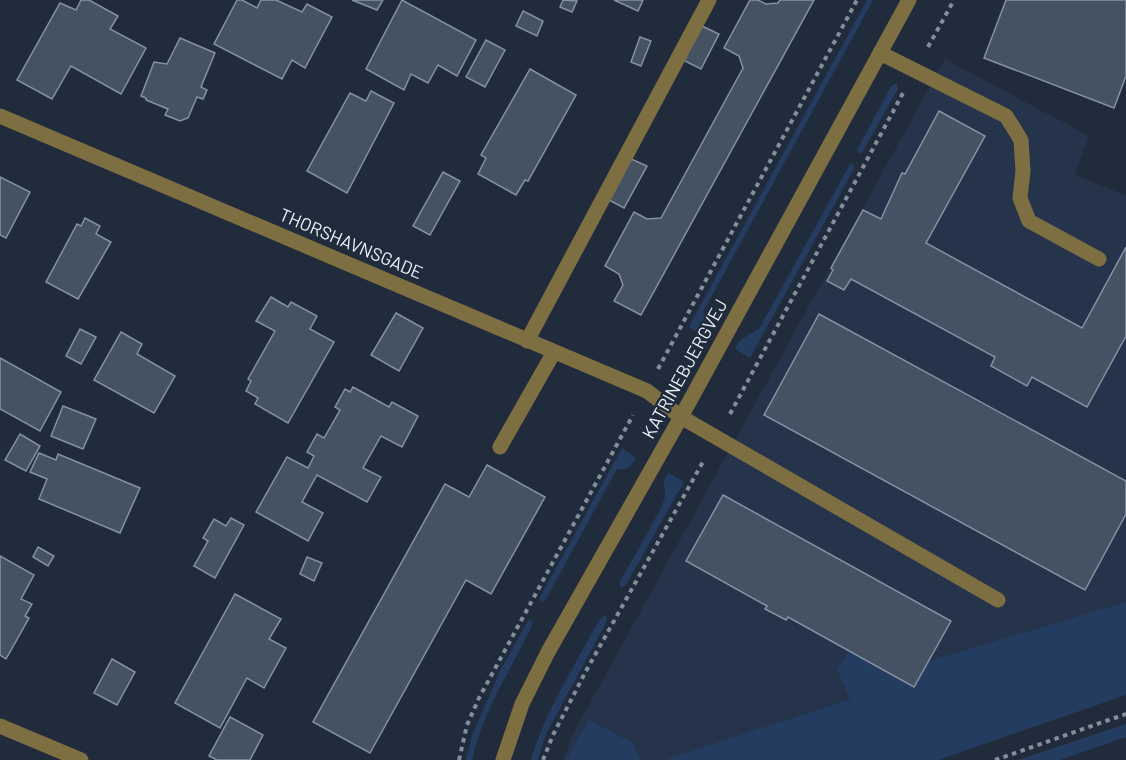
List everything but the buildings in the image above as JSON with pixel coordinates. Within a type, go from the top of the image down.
[{"type":"street","points":[[527,341],[709,0]]},
{"type":"street","name":"KATRINEBJERGVEJ","points":[[503,760],[522,704],[548,652],[681,417],[909,0]]},
{"type":"street","points":[[880,53],[1006,116],[1021,140],[1023,171],[1020,198],[1029,221],[1099,259]]},
{"type":"street","name":"THORSHAVNSGADE","points":[[0,116],[647,391],[681,417],[998,600]]},
{"type":"street","points":[[500,447],[554,352]]},
{"type":"street","points":[[0,726],[81,760]]},
{"type":"path","points":[[543,760],[553,735],[586,671],[717,437],[954,0]]},
{"type":"path","points":[[995,760],[1126,714]]},
{"type":"shaded area","points":[[867,0],[873,0],[703,312],[708,319],[703,334],[693,330],[689,326]]},
{"type":"shaded area","points":[[945,59],[1089,136],[1075,175],[1126,195],[1126,615],[679,760],[563,760],[574,732]]},
{"type":"shaded area","points":[[894,84],[897,84],[898,89],[862,153],[859,153],[857,150]]},
{"type":"shaded area","points":[[850,164],[853,164],[854,169],[750,358],[735,349],[737,345],[759,329]]},
{"type":"shaded area","points":[[622,448],[636,458],[629,468],[617,469],[545,601],[542,602],[539,599]]},
{"type":"shaded area","points":[[669,473],[684,482],[626,585],[622,588],[620,582],[661,508],[665,497],[664,482]]},
{"type":"shaded area","points":[[1126,602],[1126,695],[938,760],[665,760],[850,699],[837,669],[849,651],[914,687],[929,661]]},
{"type":"shaded area","points":[[604,615],[607,617],[606,623],[545,736],[538,760],[531,760],[552,707]]},
{"type":"shaded area","points":[[529,619],[533,623],[491,706],[472,760],[466,760],[472,735],[500,671]]},
{"type":"shaded area","points":[[589,720],[633,743],[640,760],[566,760]]},
{"type":"shaded area","points":[[1126,724],[1126,737],[1060,760],[1018,760]]}]
